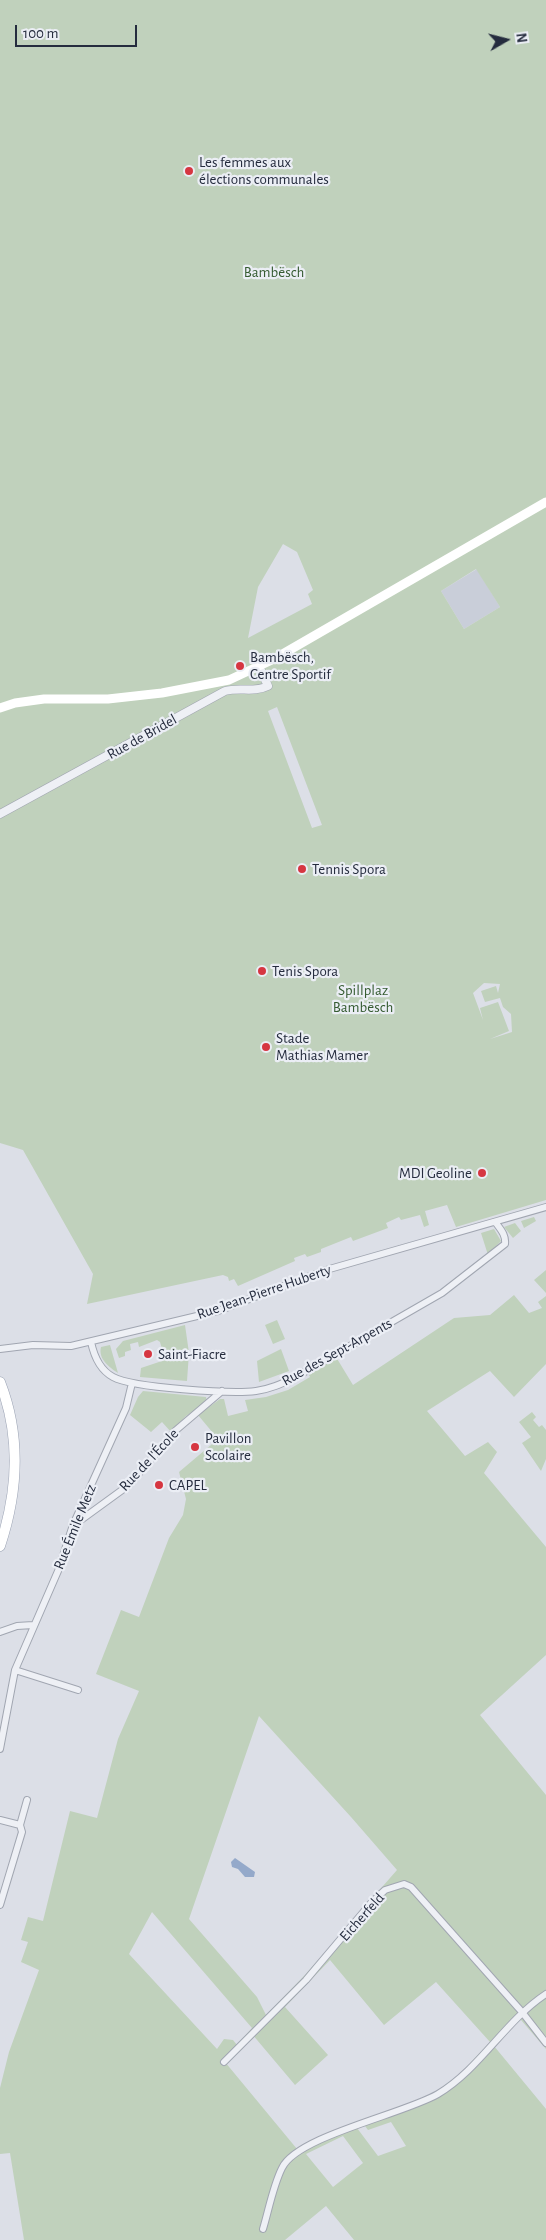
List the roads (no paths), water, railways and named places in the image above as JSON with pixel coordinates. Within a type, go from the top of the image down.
[{"type":"main road","points":[[0,708],[15,703],[44,699],[108,699],[162,693],[229,680],[259,666],[546,502]]},
{"type":"main road","points":[[0,1382],[10,1413],[15,1450],[14,1489],[6,1528],[0,1546]]},
{"type":"street","name":"Rue de Bridel","points":[[0,814],[225,691],[236,688],[261,690],[268,686],[259,666]]},
{"type":"street","points":[[496,1223],[546,1207]]},
{"type":"street","name":"Rue Jean-Pierre Huberty","points":[[0,1349],[18,1345],[71,1346],[218,1311],[326,1270],[496,1223]]},
{"type":"street","name":"Rue des Sept-Arpents","points":[[91,1342],[100,1365],[111,1376],[132,1383],[222,1391],[257,1391],[284,1383],[442,1294],[505,1244],[504,1233],[496,1223]]},
{"type":"street","name":"Rue Émile Metz","points":[[0,1748],[15,1670],[58,1571],[73,1526],[126,1408],[132,1383]]},
{"type":"street","name":"Rue de l'École","points":[[73,1526],[129,1485],[176,1431],[222,1391]]},
{"type":"street","points":[[0,1632],[17,1626],[33,1625]]},
{"type":"street","points":[[15,1670],[78,1690]]},
{"type":"street","points":[[0,1905],[22,1832],[20,1826],[27,1800]]},
{"type":"street","points":[[0,1820],[20,1826]]},
{"type":"street","name":"Eicherfeld","points":[[224,2062],[306,1980],[371,1903],[385,1890],[398,1884],[410,1887],[522,2012],[546,2043]]},
{"type":"street","points":[[263,2229],[282,2167],[287,2160],[298,2151],[344,2130],[413,2106],[439,2094],[463,2074],[522,2012],[546,1994]]},
{"type":"water","points":[[235,1858],[255,1872],[254,1877],[245,1877],[238,1869],[232,1867],[231,1862]]},
{"type":"place","name":"Les femmes aux élections communales","points":[[189,171]]},
{"type":"place","name":"Bambësch, Centre Sportif","points":[[240,666]]},
{"type":"place","name":"Tennis Spora","points":[[302,869]]},
{"type":"place","name":"Tenis Spora","points":[[262,971]]},
{"type":"place","name":"Stade Mathias Mamer","points":[[266,1047]]},
{"type":"place","name":"MDI Geoline","points":[[482,1173]]},
{"type":"place","name":"Saint-Fiacre","points":[[148,1354]]},
{"type":"place","name":"Pavillon Scolaire","points":[[195,1447]]},
{"type":"place","name":"CAPEL","points":[[159,1485]]},
{"type":"park label","name":"Bambësch","points":[[274,272]]},
{"type":"park label","name":"Spillplaz Bambësch","points":[[363,998]]}]
